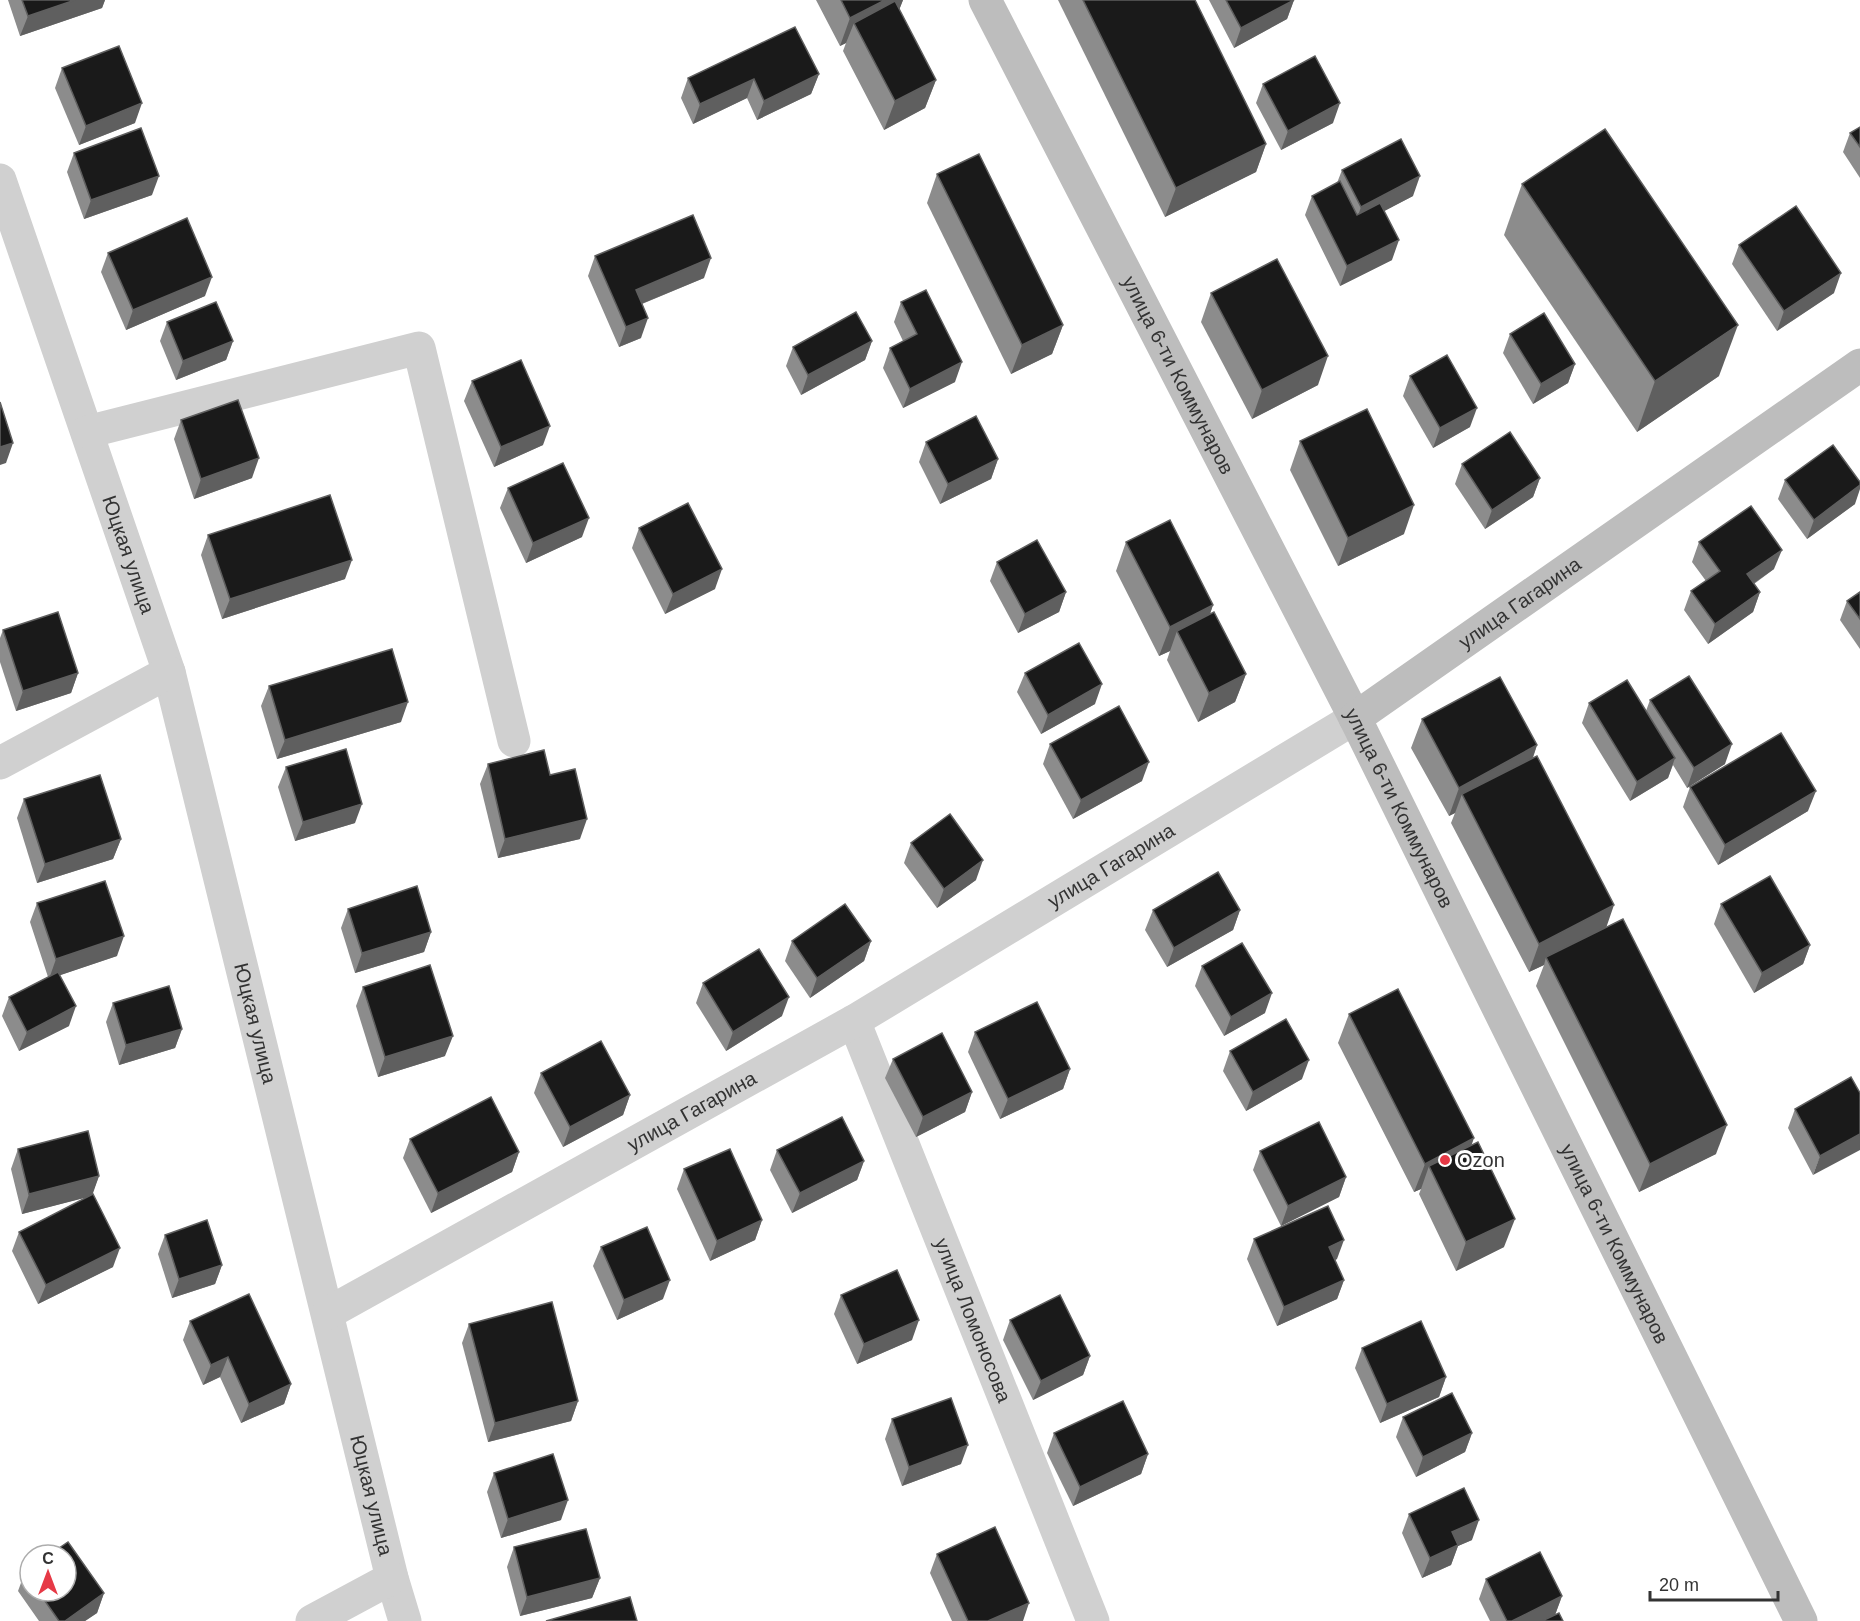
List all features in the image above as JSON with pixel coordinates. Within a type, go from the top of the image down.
[{"type":"main road","name":"улица 6-ти Коммунаров","points":[[985,0],[1355,718],[1801,1621]]},
{"type":"main road","name":"улица Гагарина","points":[[1355,718],[1860,365]]},
{"type":"street","name":"Юцкая улица","points":[[0,180],[169,672],[392,1578],[405,1621]]},
{"type":"street","points":[[87,432],[419,348],[514,741]]},
{"type":"street","points":[[0,762],[169,672]]},
{"type":"street","name":"улица Гагарина","points":[[328,1313],[854,1021],[1355,718]]},
{"type":"street","name":"улица Ломоносова","points":[[854,1021],[1093,1621]]},
{"type":"street","points":[[312,1621],[392,1578]]},
{"type":"building","points":[[22,0],[75,0],[28,16]]},
{"type":"building","points":[[841,0],[885,0],[850,18]]},
{"type":"building","points":[[1083,0],[1195,0],[1266,144],[1176,188]]},
{"type":"building","points":[[1226,0],[1294,0],[1241,28]]},
{"type":"building","points":[[895,1],[936,80],[895,101],[854,23]]},
{"type":"building","points":[[795,27],[819,74],[764,101],[754,79],[700,104],[688,78]]},
{"type":"building","points":[[119,46],[142,103],[86,126],[62,68]]},
{"type":"building","points":[[1315,56],[1340,103],[1288,131],[1263,84]]},
{"type":"building","points":[[1860,127],[1860,147],[1850,133]]},
{"type":"building","points":[[141,128],[159,176],[91,200],[74,153]]},
{"type":"building","points":[[1605,129],[1738,325],[1655,381],[1522,184]]},
{"type":"building","points":[[1401,139],[1420,176],[1361,207],[1342,170]]},
{"type":"building","points":[[979,154],[1063,325],[1022,345],[937,174]]},
{"type":"building","points":[[1340,181],[1357,215],[1380,203],[1399,240],[1347,266],[1312,196]]},
{"type":"building","points":[[1796,206],[1841,273],[1784,311],[1739,245]]},
{"type":"building","points":[[693,215],[711,258],[636,290],[648,318],[626,327],[595,256]]},
{"type":"building","points":[[187,218],[212,277],[133,310],[108,253]]},
{"type":"building","points":[[1277,259],[1328,356],[1262,390],[1211,293]]},
{"type":"building","points":[[926,290],[962,362],[910,389],[890,348],[917,334],[901,302]]},
{"type":"building","points":[[216,302],[233,341],[183,361],[167,322]]},
{"type":"building","points":[[856,312],[872,341],[808,375],[793,347]]},
{"type":"building","points":[[1544,313],[1575,364],[1541,384],[1510,334]]},
{"type":"building","points":[[1447,355],[1477,408],[1440,428],[1410,376]]},
{"type":"building","points":[[521,360],[550,426],[501,447],[472,381]]},
{"type":"building","points":[[238,400],[259,458],[201,479],[181,420]]},
{"type":"building","points":[[0,402],[13,443],[0,447]]},
{"type":"building","points":[[1367,409],[1414,505],[1348,538],[1300,441]]},
{"type":"building","points":[[976,416],[998,459],[948,484],[926,442]]},
{"type":"building","points":[[1510,432],[1540,478],[1492,510],[1462,464]]},
{"type":"building","points":[[1833,445],[1860,485],[1814,520],[1785,480]]},
{"type":"building","points":[[563,463],[589,518],[533,543],[508,488]]},
{"type":"building","points":[[330,495],[352,560],[230,599],[208,535]]},
{"type":"building","points":[[688,503],[722,569],[673,594],[639,528]]},
{"type":"building","points":[[1751,506],[1782,550],[1747,574],[1760,592],[1715,624],[1691,591],[1720,571],[1699,542]]},
{"type":"building","points":[[1170,520],[1213,605],[1170,627],[1126,542]]},
{"type":"building","points":[[1037,540],[1066,592],[1025,614],[997,562]]},
{"type":"building","points":[[1860,592],[1860,619],[1847,601]]},
{"type":"building","points":[[58,612],[78,673],[23,691],[3,630]]},
{"type":"building","points":[[1214,612],[1246,674],[1209,693],[1177,631]]},
{"type":"building","points":[[1079,643],[1102,684],[1048,715],[1025,673]]},
{"type":"building","points":[[392,649],[408,702],[285,740],[269,686]]},
{"type":"building","points":[[1689,676],[1732,744],[1694,768],[1650,700]]},
{"type":"building","points":[[1500,677],[1537,745],[1459,788],[1422,719]]},
{"type":"building","points":[[1627,680],[1675,758],[1637,782],[1589,703]]},
{"type":"building","points":[[1119,706],[1149,762],[1081,800],[1050,744]]},
{"type":"building","points":[[1781,733],[1816,791],[1725,845],[1690,787]]},
{"type":"building","points":[[346,749],[362,804],[303,822],[286,767]]},
{"type":"building","points":[[544,750],[550,775],[575,769],[587,819],[505,839],[488,764]]},
{"type":"building","points":[[1537,756],[1614,905],[1539,944],[1462,794]]},
{"type":"building","points":[[100,775],[121,839],[45,864],[24,799]]},
{"type":"building","points":[[950,814],[983,860],[944,889],[911,843]]},
{"type":"building","points":[[1218,872],[1240,910],[1174,948],[1153,910]]},
{"type":"building","points":[[1770,876],[1810,945],[1762,973],[1721,904]]},
{"type":"building","points":[[105,881],[124,936],[56,959],[37,903]]},
{"type":"building","points":[[417,886],[431,932],[362,953],[348,909]]},
{"type":"building","points":[[845,904],[871,941],[817,978],[792,941]]},
{"type":"building","points":[[1623,919],[1727,1125],[1650,1164],[1546,957]]},
{"type":"building","points":[[1242,943],[1272,993],[1231,1017],[1202,966]]},
{"type":"building","points":[[759,949],[789,997],[733,1032],[703,983]]},
{"type":"building","points":[[430,965],[453,1036],[385,1057],[363,987]]},
{"type":"building","points":[[58,972],[76,1006],[27,1032],[9,997]]},
{"type":"building","points":[[169,986],[182,1029],[126,1045],[113,1003]]},
{"type":"building","points":[[1398,989],[1474,1138],[1425,1164],[1349,1014]]},
{"type":"building","points":[[1037,1002],[1070,1069],[1008,1099],[975,1032]]},
{"type":"building","points":[[1286,1019],[1309,1060],[1253,1092],[1230,1051]]},
{"type":"building","points":[[942,1033],[972,1092],[923,1117],[893,1059]]},
{"type":"building","points":[[601,1041],[630,1095],[570,1127],[541,1073]]},
{"type":"building","points":[[1851,1077],[1860,1093],[1860,1134],[1820,1156],[1795,1109]]},
{"type":"building","points":[[491,1097],[519,1152],[438,1193],[410,1139]]},
{"type":"building","points":[[842,1117],[864,1161],[800,1193],[777,1150]]},
{"type":"building","points":[[1319,1122],[1346,1177],[1288,1206],[1260,1151]]},
{"type":"building","points":[[88,1131],[99,1176],[29,1194],[18,1149]]},
{"type":"building","points":[[1478,1142],[1515,1219],[1466,1242],[1429,1166]]},
{"type":"building","points":[[730,1149],[762,1220],[717,1241],[684,1169]]},
{"type":"building","points":[[93,1194],[120,1248],[46,1285],[19,1232]]},
{"type":"building","points":[[1328,1206],[1344,1240],[1329,1247],[1344,1280],[1284,1307],[1254,1239]]},
{"type":"building","points":[[207,1220],[222,1265],[179,1279],[165,1235]]},
{"type":"building","points":[[647,1227],[670,1280],[624,1300],[601,1247]]},
{"type":"building","points":[[897,1270],[919,1320],[864,1344],[841,1295]]},
{"type":"building","points":[[249,1294],[291,1384],[249,1404],[228,1357],[211,1365],[190,1321]]},
{"type":"building","points":[[1060,1295],[1090,1356],[1041,1381],[1010,1320]]},
{"type":"building","points":[[552,1302],[578,1401],[495,1423],[469,1324]]},
{"type":"building","points":[[1421,1321],[1446,1377],[1387,1404],[1362,1348]]},
{"type":"building","points":[[1452,1393],[1472,1433],[1423,1457],[1403,1417]]},
{"type":"building","points":[[951,1398],[968,1445],[909,1467],[892,1419]]},
{"type":"building","points":[[1123,1401],[1148,1454],[1080,1487],[1054,1433]]},
{"type":"building","points":[[553,1454],[568,1500],[508,1519],[494,1473]]},
{"type":"building","points":[[1464,1488],[1479,1520],[1452,1532],[1458,1545],[1430,1558],[1409,1514]]},
{"type":"building","points":[[995,1527],[1029,1603],[988,1621],[968,1621],[937,1554]]},
{"type":"building","points":[[586,1529],[600,1578],[527,1597],[514,1547]]},
{"type":"building","points":[[1540,1552],[1562,1596],[1512,1621],[1507,1621],[1486,1579]]},
{"type":"building","points":[[78,1556],[104,1593],[65,1621],[59,1621],[46,1603],[78,1603]]},
{"type":"building","points":[[630,1597],[637,1621],[546,1621]]},
{"type":"building","points":[[1559,1613],[1563,1621],[1542,1621]]},
{"type":"place","name":"Ozon","points":[[1445,1160]]}]
